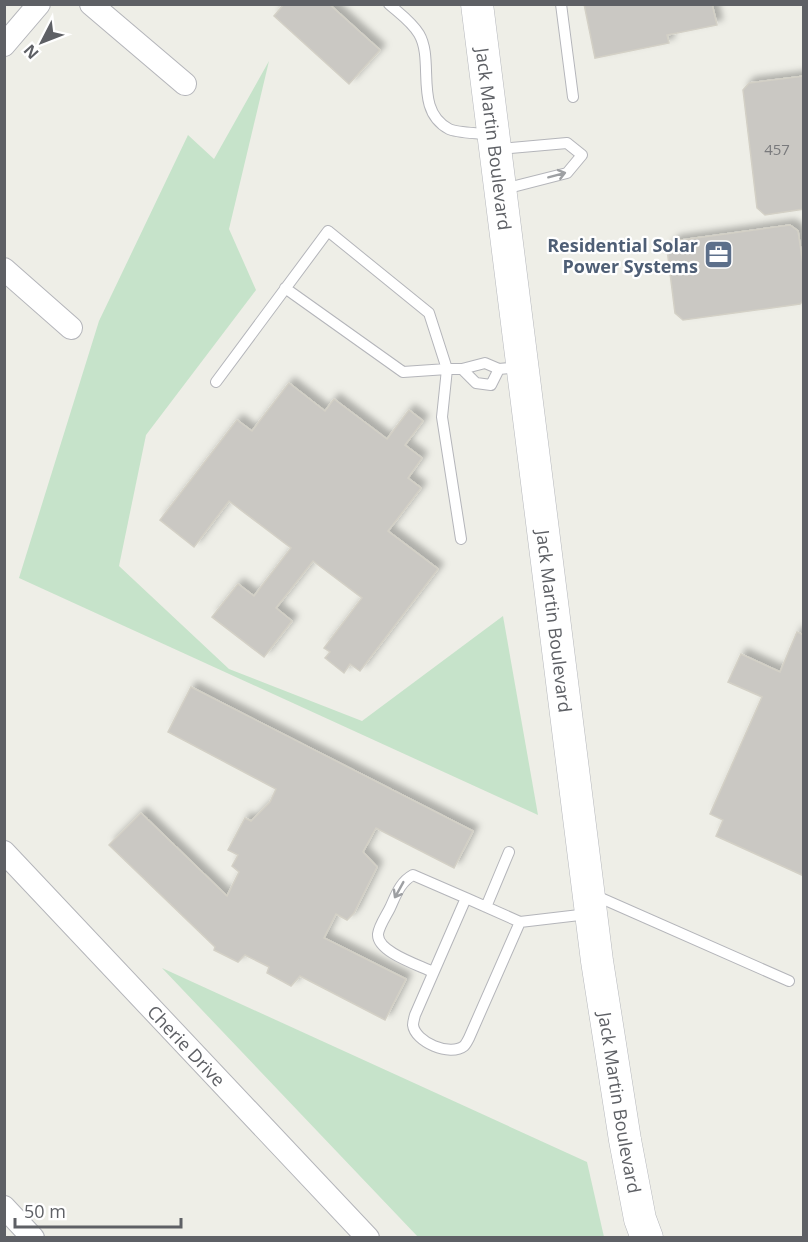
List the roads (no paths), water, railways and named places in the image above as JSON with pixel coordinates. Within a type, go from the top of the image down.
[{"type":"street","points":[[4,45],[39,4]]},
{"type":"street","points":[[91,4],[185,84]]},
{"type":"street","name":"Jack Martin Boulevard","points":[[477,4],[500,190],[511,368],[625,1140],[640,1219],[646,1238]]},
{"type":"street","points":[[4,269],[71,328]]},
{"type":"street","name":"Cherie Drive","points":[[4,852],[368,1238]]},
{"type":"street","points":[[4,1207],[33,1238]]},
{"type":"lane","points":[[389,4],[419,34],[424,50],[427,98],[434,115],[449,129],[495,142],[567,143],[582,155],[567,173],[500,190]]},
{"type":"lane","points":[[561,4],[573,97]]},
{"type":"lane","points":[[216,382],[328,231],[429,313],[447,369],[442,417],[461,539]]},
{"type":"lane","points":[[285,288],[404,372],[462,369],[485,363],[511,368]]},
{"type":"lane","points":[[462,369],[476,383],[491,385],[511,368]]},
{"type":"lane","points":[[486,907],[509,852]]},
{"type":"lane","points":[[433,972],[387,950],[380,943],[378,933],[400,886],[413,875],[520,922],[590,903],[789,981]]},
{"type":"lane","points":[[466,898],[415,1015],[413,1026],[419,1036],[430,1044],[454,1049],[464,1046],[520,922]]},
{"type":"place","name":"Residential Solar Power Systems","points":[[719,255]]}]
